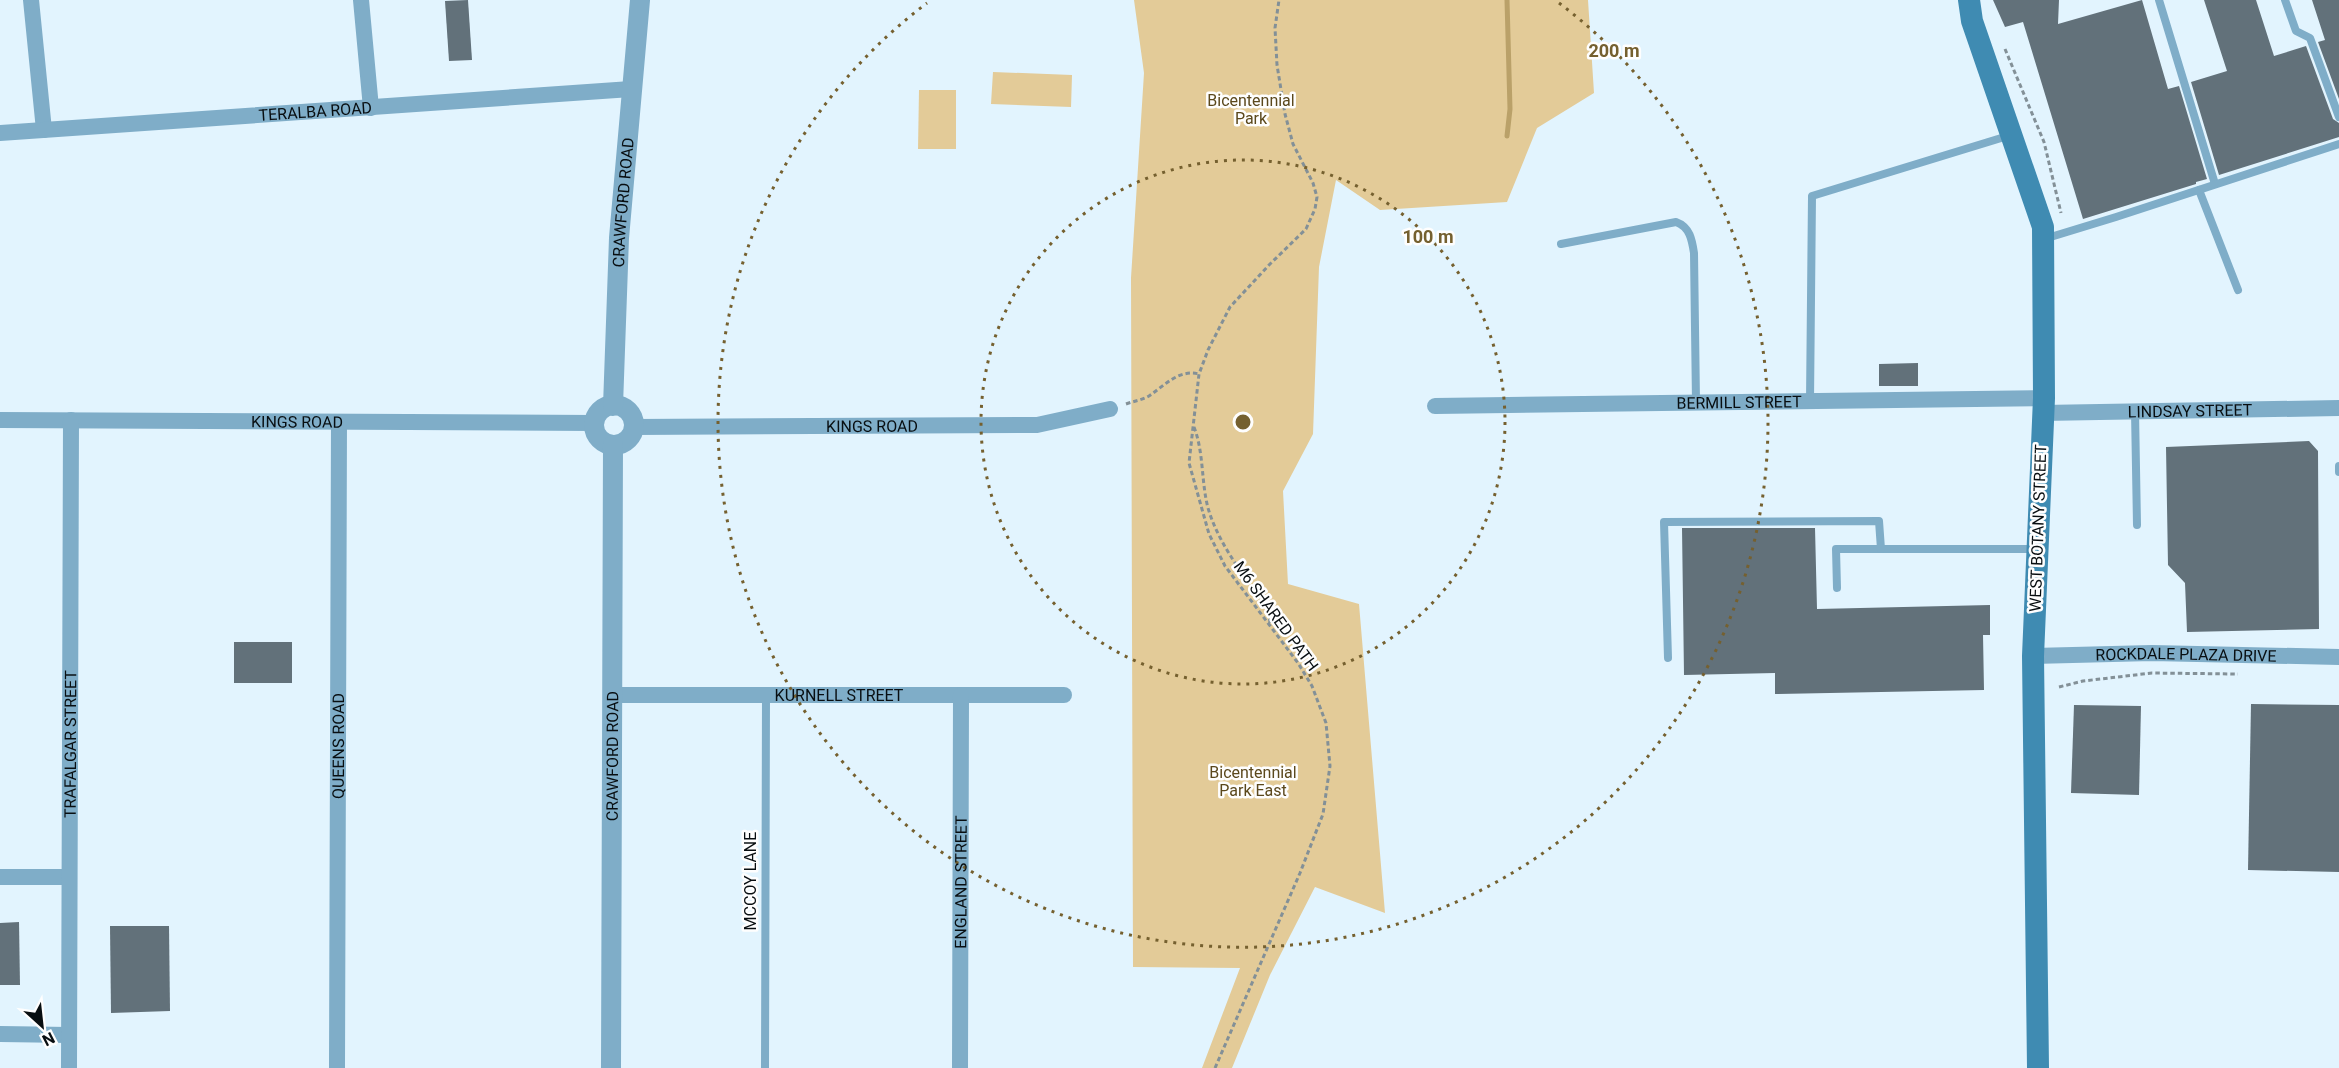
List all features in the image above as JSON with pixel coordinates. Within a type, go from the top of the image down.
[{"type":"main road","name":"WEST BOTANY STREET","points":[[1969,0],[1972,21],[2043,227],[2043,405],[2033,656],[2037,1068]]},
{"type":"street","points":[[31,0],[44,130]]},
{"type":"street","points":[[361,0],[371,108]]},
{"type":"street","name":"CRAWFORD ROAD","points":[[613,406],[619,238],[640,0]]},
{"type":"street","name":"TERALBA ROAD","points":[[0,133],[631,89]]},
{"type":"street","name":"BERMILL STREET","points":[[1435,406],[1810,401],[2043,405]]},
{"type":"street","name":"LINDSAY STREET","points":[[2043,405],[2135,411],[2339,408]]},
{"type":"street","points":[[613,406],[628,412],[634,427],[627,440],[613,445],[599,438],[594,423],[601,411],[613,406]]},
{"type":"street","name":"KINGS ROAD","points":[[634,427],[1037,424],[1110,409]]},
{"type":"street","name":"KINGS ROAD","points":[[0,420],[594,423]]},
{"type":"street","name":"TRAFALGAR STREET","points":[[69,1068],[71,420]]},
{"type":"street","name":"QUEENS ROAD","points":[[337,1068],[339,422]]},
{"type":"street","name":"CRAWFORD ROAD","points":[[611,1068],[613,445]]},
{"type":"street","name":"ROCKDALE PLAZA DRIVE","points":[[2033,656],[2152,653],[2339,657]]},
{"type":"street","name":"KURNELL STREET","points":[[613,695],[1065,695]]},
{"type":"street","name":"ENGLAND STREET","points":[[960,1068],[961,695]]},
{"type":"street","points":[[0,877],[69,877]]},
{"type":"street","points":[[0,1034],[69,1035]]},
{"type":"lane","points":[[2159,0],[2215,184]]},
{"type":"lane","points":[[2285,0],[2296,31],[2310,38],[2339,117]]},
{"type":"lane","points":[[1810,401],[1812,196],[2011,134]]},
{"type":"lane","points":[[2043,239],[2339,144]]},
{"type":"lane","points":[[2199,190],[2238,290]]},
{"type":"lane","points":[[1561,244],[1676,222],[1684,225],[1694,253],[1696,402]]},
{"type":"lane","points":[[2135,411],[2137,525]]},
{"type":"lane","points":[[2339,466],[2339,472]]},
{"type":"lane","points":[[1668,658],[1664,522],[1879,520],[1881,549]]},
{"type":"lane","points":[[1837,588],[1836,549],[2037,549]]},
{"type":"lane","name":"MCCOY LANE","points":[[765,1068],[766,695]]},
{"type":"path","name":"M6 SHARED PATH","points":[[1215,1068],[1300,873],[1323,814],[1330,766],[1326,723],[1312,686],[1225,566],[1209,534],[1190,463],[1199,374],[1208,350],[1230,307],[1306,229],[1315,209],[1317,197],[1313,183],[1293,144],[1285,114],[1277,65],[1275,28],[1279,0]]},
{"type":"path","points":[[1110,409],[1146,397],[1177,376],[1188,372],[1199,374]]},
{"type":"path","points":[[1194,426],[1201,445],[1202,472],[1209,509],[1223,543],[1269,612],[1270,626]]},
{"type":"path","points":[[2060,687],[2083,681],[2152,673],[2245,674]]},
{"type":"green space","points":[[1134,0],[1588,0],[1594,93],[1537,128],[1507,202],[1380,210],[1336,180],[1319,267],[1313,434],[1283,491],[1288,584],[1359,604],[1385,913],[1315,887],[1270,975],[1232,1068],[1202,1068],[1240,968],[1133,967],[1131,278],[1144,73]]},
{"type":"green space","points":[[993,72],[1072,75],[1071,107],[991,104]]},
{"type":"green space","points":[[919,90],[956,90],[956,149],[918,149]]},
{"type":"building","points":[[468,0],[472,60],[449,61],[445,1]]},
{"type":"building","points":[[1993,0],[2059,0],[2058,24],[2142,0],[2168,89],[2179,86],[2207,179],[2083,219],[2023,22],[2005,27]]},
{"type":"building","points":[[2204,0],[2256,0],[2274,56],[2306,46],[2333,119],[2339,123],[2339,137],[2219,175],[2191,82],[2227,71]]},
{"type":"building","points":[[2312,0],[2339,0],[2339,99],[2318,42],[2325,40]]},
{"type":"building","points":[[1918,363],[1918,386],[1879,386],[1879,364]]},
{"type":"building","points":[[2309,441],[2318,451],[2319,629],[2187,632],[2185,583],[2168,565],[2166,447]]},
{"type":"building","points":[[1682,528],[1815,528],[1817,609],[1990,605],[1990,635],[1983,635],[1984,690],[1775,694],[1775,673],[1684,675]]},
{"type":"building","points":[[234,642],[292,642],[292,683],[234,683]]},
{"type":"building","points":[[2251,704],[2339,705],[2339,872],[2248,870]]},
{"type":"building","points":[[2074,705],[2141,706],[2139,795],[2071,793]]},
{"type":"building","points":[[19,922],[20,985],[0,985],[0,923]]},
{"type":"building","points":[[110,926],[169,926],[170,1011],[111,1013]]},
{"type":"waterway","points":[[1507,0],[1510,109],[1507,136]]},
{"type":"park label","name":"Bicentennial Park","points":[[1251,109]]},
{"type":"park label","name":"Bicentennial Park East","points":[[1253,781]]}]
